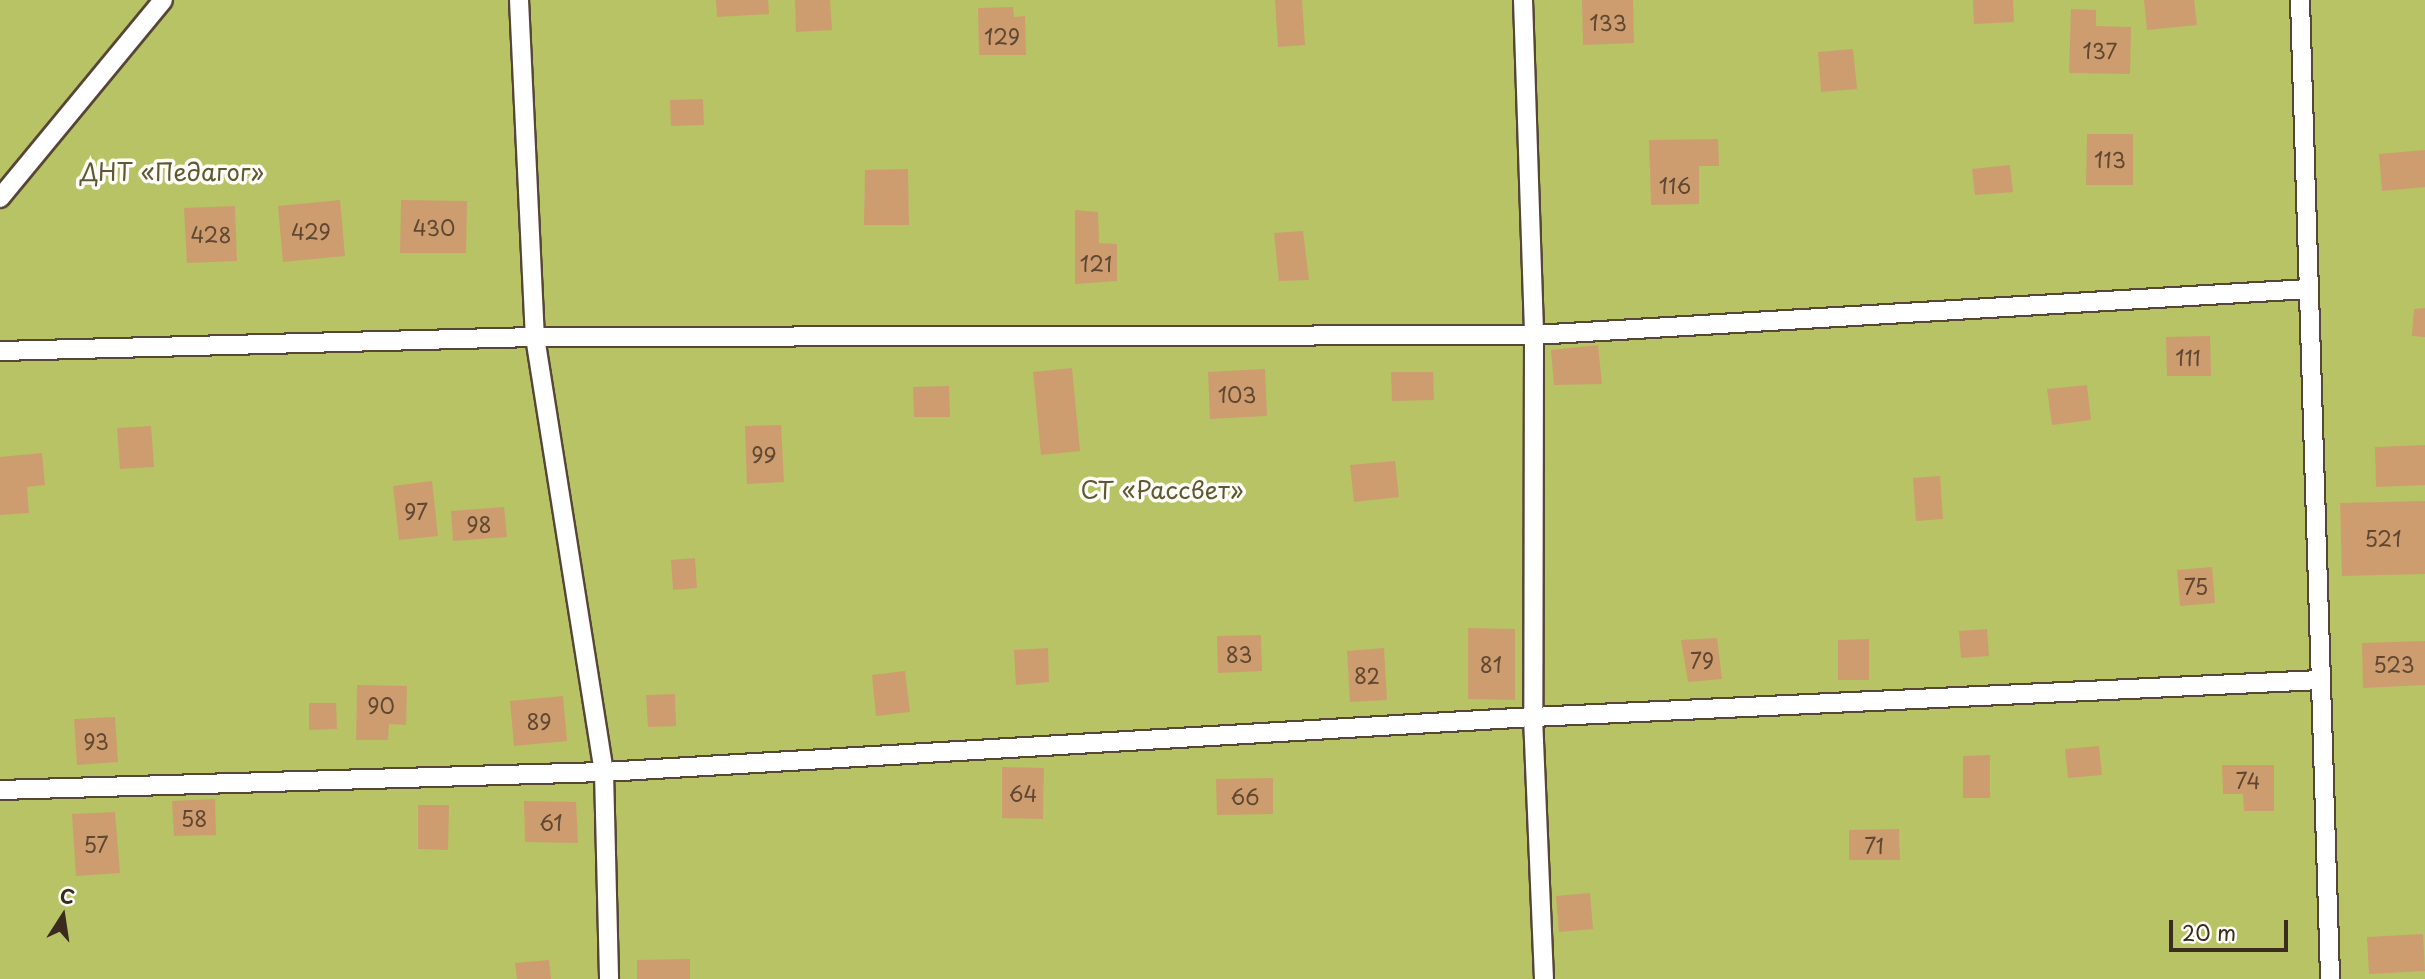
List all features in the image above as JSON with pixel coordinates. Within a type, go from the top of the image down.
[{"type":"lane","points":[[0,198],[163,0]]},
{"type":"lane","points":[[519,0],[535,337],[604,772],[609,979]]},
{"type":"lane","points":[[1523,0],[1534,335],[1533,717],[1544,979]]},
{"type":"lane","points":[[2300,0],[2330,979]]},
{"type":"lane","points":[[0,351],[535,337],[1534,335],[2309,289]]},
{"type":"lane","points":[[0,790],[604,772],[1533,717],[2321,680]]},
{"type":"green space","name":"СТ «Рассвет»","points":[[0,0],[2425,0],[2425,979],[0,979]]},
{"type":"building","points":[[716,0],[768,0],[769,14],[717,17]]},
{"type":"building","points":[[795,0],[830,0],[832,30],[796,32]]},
{"type":"building","points":[[1275,0],[1302,0],[1305,45],[1278,47]]},
{"type":"building","points":[[1582,0],[1633,0],[1634,43],[1583,45]]},
{"type":"building","points":[[1973,0],[2013,0],[2014,22],[1974,24]]},
{"type":"building","points":[[2144,0],[2194,0],[2197,25],[2147,30]]},
{"type":"building","points":[[1013,7],[1014,17],[1025,16],[1026,55],[979,55],[978,8]]},
{"type":"building","points":[[2071,9],[2096,10],[2096,26],[2131,27],[2130,74],[2069,73]]},
{"type":"building","points":[[1853,49],[1857,89],[1821,92],[1818,52]]},
{"type":"building","points":[[703,99],[704,125],[671,126],[670,100]]},
{"type":"building","points":[[2087,134],[2133,134],[2133,185],[2086,185]]},
{"type":"building","points":[[1718,139],[1719,166],[1699,166],[1699,204],[1651,205],[1649,140]]},
{"type":"building","points":[[2425,150],[2425,187],[2382,191],[2379,154]]},
{"type":"building","points":[[2010,165],[2013,192],[1975,195],[1972,169]]},
{"type":"building","points":[[908,169],[909,225],[864,225],[865,170]]},
{"type":"building","points":[[340,200],[345,256],[283,262],[278,206]]},
{"type":"building","points":[[401,200],[467,201],[466,253],[400,253]]},
{"type":"building","points":[[235,206],[237,261],[187,263],[184,208]]},
{"type":"building","points":[[1075,210],[1098,212],[1099,243],[1117,244],[1117,281],[1075,284]]},
{"type":"building","points":[[1303,231],[1309,280],[1279,281],[1274,233]]},
{"type":"building","points":[[2425,308],[2425,337],[2412,336],[2414,309]]},
{"type":"building","points":[[2210,336],[2211,376],[2167,376],[2166,337]]},
{"type":"building","points":[[1598,345],[1602,384],[1554,385],[1551,350]]},
{"type":"building","points":[[1072,368],[1080,451],[1041,455],[1033,372]]},
{"type":"building","points":[[1265,369],[1267,416],[1210,419],[1208,372]]},
{"type":"building","points":[[1391,372],[1433,372],[1434,400],[1392,401]]},
{"type":"building","points":[[2087,385],[2091,420],[2052,425],[2047,389]]},
{"type":"building","points":[[949,386],[950,417],[914,417],[913,387]]},
{"type":"building","points":[[781,425],[784,482],[747,484],[745,426]]},
{"type":"building","points":[[151,426],[154,467],[120,469],[117,428]]},
{"type":"building","points":[[2425,445],[2425,485],[2376,487],[2375,447]]},
{"type":"building","points":[[42,453],[45,485],[27,487],[29,513],[0,515],[0,457]]},
{"type":"building","points":[[1395,461],[1399,497],[1354,502],[1350,465]]},
{"type":"building","points":[[1940,476],[1943,519],[1916,521],[1913,478]]},
{"type":"building","points":[[432,481],[438,536],[399,540],[393,486]]},
{"type":"building","points":[[2425,501],[2425,574],[2342,576],[2340,503]]},
{"type":"building","points":[[504,507],[507,537],[453,541],[451,511]]},
{"type":"building","points":[[695,558],[697,588],[673,590],[671,560]]},
{"type":"building","points":[[2212,567],[2215,603],[2180,606],[2177,570]]},
{"type":"building","points":[[1468,628],[1515,629],[1515,700],[1468,699]]},
{"type":"building","points":[[1987,629],[1989,656],[1961,658],[1959,631]]},
{"type":"building","points":[[1261,635],[1262,671],[1218,673],[1217,636]]},
{"type":"building","points":[[1717,638],[1722,679],[1688,682],[1681,640]]},
{"type":"building","points":[[1869,639],[1869,680],[1838,680],[1838,640]]},
{"type":"building","points":[[2425,641],[2425,685],[2363,688],[2362,643]]},
{"type":"building","points":[[1048,648],[1049,682],[1016,685],[1014,650]]},
{"type":"building","points":[[1384,648],[1387,700],[1350,702],[1347,651]]},
{"type":"building","points":[[905,671],[910,712],[876,716],[872,675]]},
{"type":"building","points":[[357,685],[407,686],[406,725],[389,724],[388,740],[356,740]]},
{"type":"building","points":[[675,694],[676,726],[648,727],[646,695]]},
{"type":"building","points":[[563,696],[567,741],[514,746],[510,701]]},
{"type":"building","points":[[309,703],[336,703],[337,729],[309,730]]},
{"type":"building","points":[[115,717],[118,762],[77,765],[74,719]]},
{"type":"building","points":[[2099,746],[2102,775],[2068,778],[2065,749]]},
{"type":"building","points":[[1990,755],[1990,798],[1963,798],[1963,756]]},
{"type":"building","points":[[2222,765],[2274,765],[2274,811],[2244,811],[2243,794],[2223,794]]},
{"type":"building","points":[[1002,767],[1044,768],[1043,819],[1002,818]]},
{"type":"building","points":[[1273,778],[1273,814],[1217,815],[1216,779]]},
{"type":"building","points":[[215,799],[216,835],[174,836],[172,801]]},
{"type":"building","points":[[524,801],[576,802],[578,843],[525,842]]},
{"type":"building","points":[[418,805],[449,805],[448,850],[418,849]]},
{"type":"building","points":[[115,812],[120,873],[76,876],[72,814]]},
{"type":"building","points":[[1899,829],[1900,860],[1849,860],[1849,830]]},
{"type":"building","points":[[1590,893],[1593,929],[1559,932],[1556,896]]},
{"type":"building","points":[[2423,934],[2425,971],[2369,974],[2367,937]]},
{"type":"building","points":[[690,959],[690,979],[637,979],[637,960]]},
{"type":"building","points":[[549,960],[551,979],[517,979],[515,963]]},
{"type":"park label","name":"ДНТ «Педагог»","points":[[172,172]]}]
